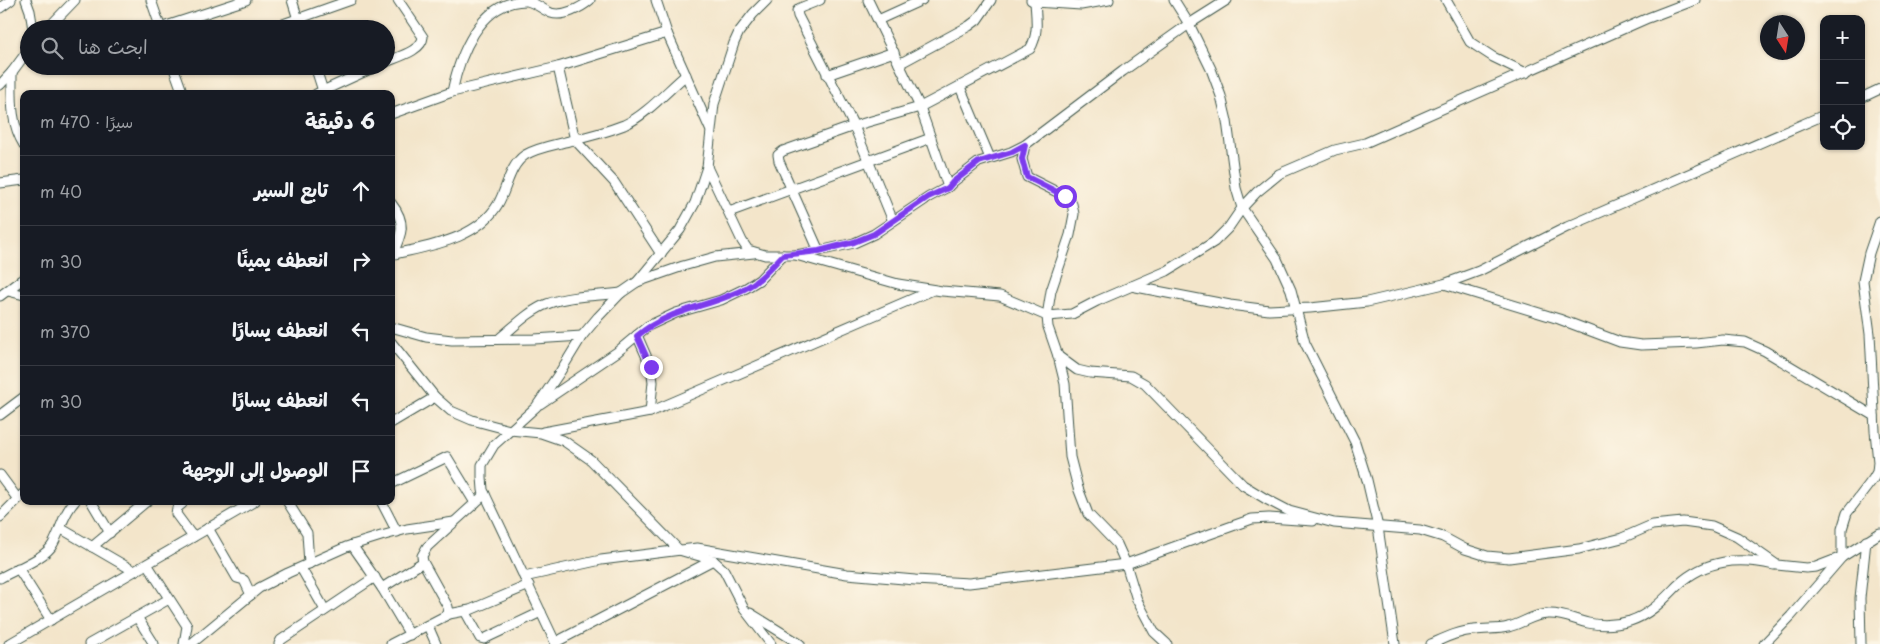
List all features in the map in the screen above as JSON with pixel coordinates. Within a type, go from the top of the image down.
[{"type":"street","points":[[0,8],[11,0]]},
{"type":"street","points":[[26,0],[32,20]]},
{"type":"street","points":[[56,20],[75,0]]},
{"type":"street","points":[[185,20],[246,0]]},
{"type":"street","points":[[292,0],[298,18]]},
{"type":"street","points":[[293,20],[351,0]]},
{"type":"street","points":[[395,58],[412,51],[422,44],[424,40],[424,37],[398,0]]},
{"type":"street","points":[[452,92],[463,50],[484,15],[494,6],[513,0],[526,0],[552,13],[565,13],[584,5],[590,0]]},
{"type":"street","points":[[656,0],[667,33],[710,129]]},
{"type":"street","points":[[536,406],[582,336],[621,293],[637,282],[684,223],[707,167],[714,104],[739,32],[767,0]]},
{"type":"street","points":[[820,0],[800,8],[797,11],[798,16],[854,126],[893,221]]},
{"type":"street","points":[[868,0],[920,107],[948,188]]},
{"type":"street","points":[[878,20],[922,0]]},
{"type":"street","points":[[899,64],[969,26],[977,20],[991,0]]},
{"type":"street","points":[[819,251],[778,155],[783,151],[854,126],[920,107],[1030,49],[1036,33],[1033,1],[1081,5],[1109,0]]},
{"type":"street","points":[[1174,0],[1189,24],[1211,69],[1221,96],[1227,121],[1236,188],[1242,208],[1277,259],[1291,290],[1305,344],[1355,442],[1367,480],[1378,527],[1395,644]]},
{"type":"street","points":[[637,282],[715,257],[755,253],[783,255],[819,251],[860,240],[874,234],[928,197],[948,188],[974,166],[990,158],[1012,152],[1025,145],[1101,87],[1189,24],[1227,0]]},
{"type":"street","points":[[1446,0],[1470,42],[1493,58],[1526,73]]},
{"type":"street","points":[[796,254],[898,284],[934,290],[1000,296],[1047,316],[1072,314],[1167,271],[1214,242],[1230,227],[1242,208],[1257,192],[1279,174],[1335,150],[1364,143],[1648,18],[1695,0]]},
{"type":"street","points":[[151,1],[158,20]]},
{"type":"street","points":[[395,113],[452,92],[558,67],[667,33]]},
{"type":"street","points":[[827,75],[894,52]]},
{"type":"street","points":[[1,83],[20,61]]},
{"type":"street","points":[[558,67],[575,140],[614,182],[661,254]]},
{"type":"street","points":[[12,72],[14,123],[20,136]]},
{"type":"street","points":[[176,75],[182,90]]},
{"type":"street","points":[[316,75],[320,90]]},
{"type":"street","points":[[327,90],[358,75]]},
{"type":"street","points":[[395,254],[446,241],[478,226],[487,220],[498,204],[512,171],[524,156],[541,148],[575,140],[626,124],[686,75]]},
{"type":"street","points":[[960,87],[990,158]]},
{"type":"street","points":[[1865,96],[1880,89]]},
{"type":"street","points":[[1131,286],[1230,305],[1269,310],[1367,302],[1444,284],[1479,271],[1567,227],[1820,117]]},
{"type":"street","points":[[729,212],[931,138]]},
{"type":"street","points":[[1025,145],[1022,159],[1027,177],[1065,196],[1072,204],[1074,214],[1070,235],[1051,290],[1047,316],[1048,326],[1065,384],[1070,458],[1078,488],[1088,514],[1117,544],[1126,564],[1137,600],[1154,632],[1167,644]]},
{"type":"street","points":[[707,167],[742,241],[748,250],[755,253]]},
{"type":"street","points":[[0,183],[20,180]]},
{"type":"street","points":[[395,209],[400,217],[402,236],[395,249]]},
{"type":"street","points":[[1764,644],[1842,557],[1842,529],[1848,513],[1877,472],[1878,462],[1870,334],[1864,281],[1880,221]]},
{"type":"street","points":[[713,560],[556,643],[485,494],[482,465],[494,445],[536,406],[617,352],[648,326],[676,313],[721,300],[746,288],[759,280],[783,255]]},
{"type":"street","points":[[4,294],[20,281]]},
{"type":"street","points":[[1444,284],[1559,319],[1620,342],[1641,345],[1723,340],[1745,342],[1874,416]]},
{"type":"street","points":[[541,433],[650,412],[934,290]]},
{"type":"street","points":[[500,338],[528,314],[547,304],[566,299],[621,293]]},
{"type":"street","points":[[4,294],[20,295]]},
{"type":"street","points":[[395,328],[426,337],[452,340],[534,339],[582,336]]},
{"type":"street","points":[[637,336],[651,367],[653,382],[650,412]]},
{"type":"street","points":[[395,347],[435,397],[451,411],[472,420],[510,430],[541,433],[564,441],[591,460],[679,550],[713,560],[724,570],[744,609],[771,644]]},
{"type":"street","points":[[1058,356],[1077,370],[1090,373],[1131,376],[1145,384],[1243,485],[1266,500],[1289,510],[1334,522]]},
{"type":"street","points":[[1873,405],[1880,391]]},
{"type":"street","points":[[395,421],[435,397]]},
{"type":"street","points":[[0,415],[20,400]]},
{"type":"street","points":[[395,482],[447,457],[475,503]]},
{"type":"street","points":[[0,475],[20,495],[0,517]]},
{"type":"street","points":[[448,614],[448,606],[423,562],[422,556],[427,547],[485,494]]},
{"type":"street","points":[[0,578],[46,553],[53,545],[71,505]]},
{"type":"street","points":[[93,505],[110,533]]},
{"type":"street","points":[[92,547],[142,505]]},
{"type":"street","points":[[180,505],[176,508],[176,514],[193,537]]},
{"type":"street","points":[[9,644],[247,505]]},
{"type":"street","points":[[290,505],[307,533],[305,566],[325,610]]},
{"type":"street","points":[[383,505],[397,532]]},
{"type":"street","points":[[395,643],[448,614],[465,611],[526,581],[601,560],[698,548],[847,574],[969,583],[1126,564],[1252,519],[1269,518],[1334,522],[1420,530],[1443,537],[1465,549],[1480,554],[1509,558],[1580,549],[1622,538],[1652,525],[1684,522],[1712,526],[1736,536],[1777,565]]},
{"type":"street","points":[[191,644],[259,588],[305,566],[352,545],[397,532],[454,522]]},
{"type":"street","points":[[60,528],[134,571]]},
{"type":"street","points":[[208,528],[235,576],[244,580],[251,595]]},
{"type":"street","points":[[1431,644],[1454,634],[1475,629],[1510,627],[1535,616],[1548,614],[1589,623],[1610,625],[1630,621],[1650,611],[1666,599],[1679,585],[1709,565],[1750,560],[1777,565],[1806,568],[1816,567],[1842,557],[1880,533]]},
{"type":"street","points":[[1861,644],[1860,598],[1866,541]]},
{"type":"street","points":[[352,545],[375,577],[410,635]]},
{"type":"street","points":[[382,588],[423,562]]},
{"type":"street","points":[[147,564],[187,626],[184,644]]},
{"type":"street","points":[[18,568],[51,620]]},
{"type":"street","points":[[279,644],[281,640],[375,577]]},
{"type":"street","points":[[89,644],[169,599]]},
{"type":"street","points":[[744,609],[800,644]]},
{"type":"street","points":[[465,611],[480,638],[484,639],[541,612]]},
{"type":"street","points":[[137,617],[154,644]]},
{"type":"street","points":[[428,626],[436,644]]},
{"type":"route","points":[[651,367],[637,336],[648,326],[676,313],[721,300],[746,288],[759,280],[783,255],[819,251],[854,242],[874,234],[928,197],[948,188],[979,162],[1012,152],[1025,145],[1022,159],[1023,169],[1027,177],[1065,196]]}]
